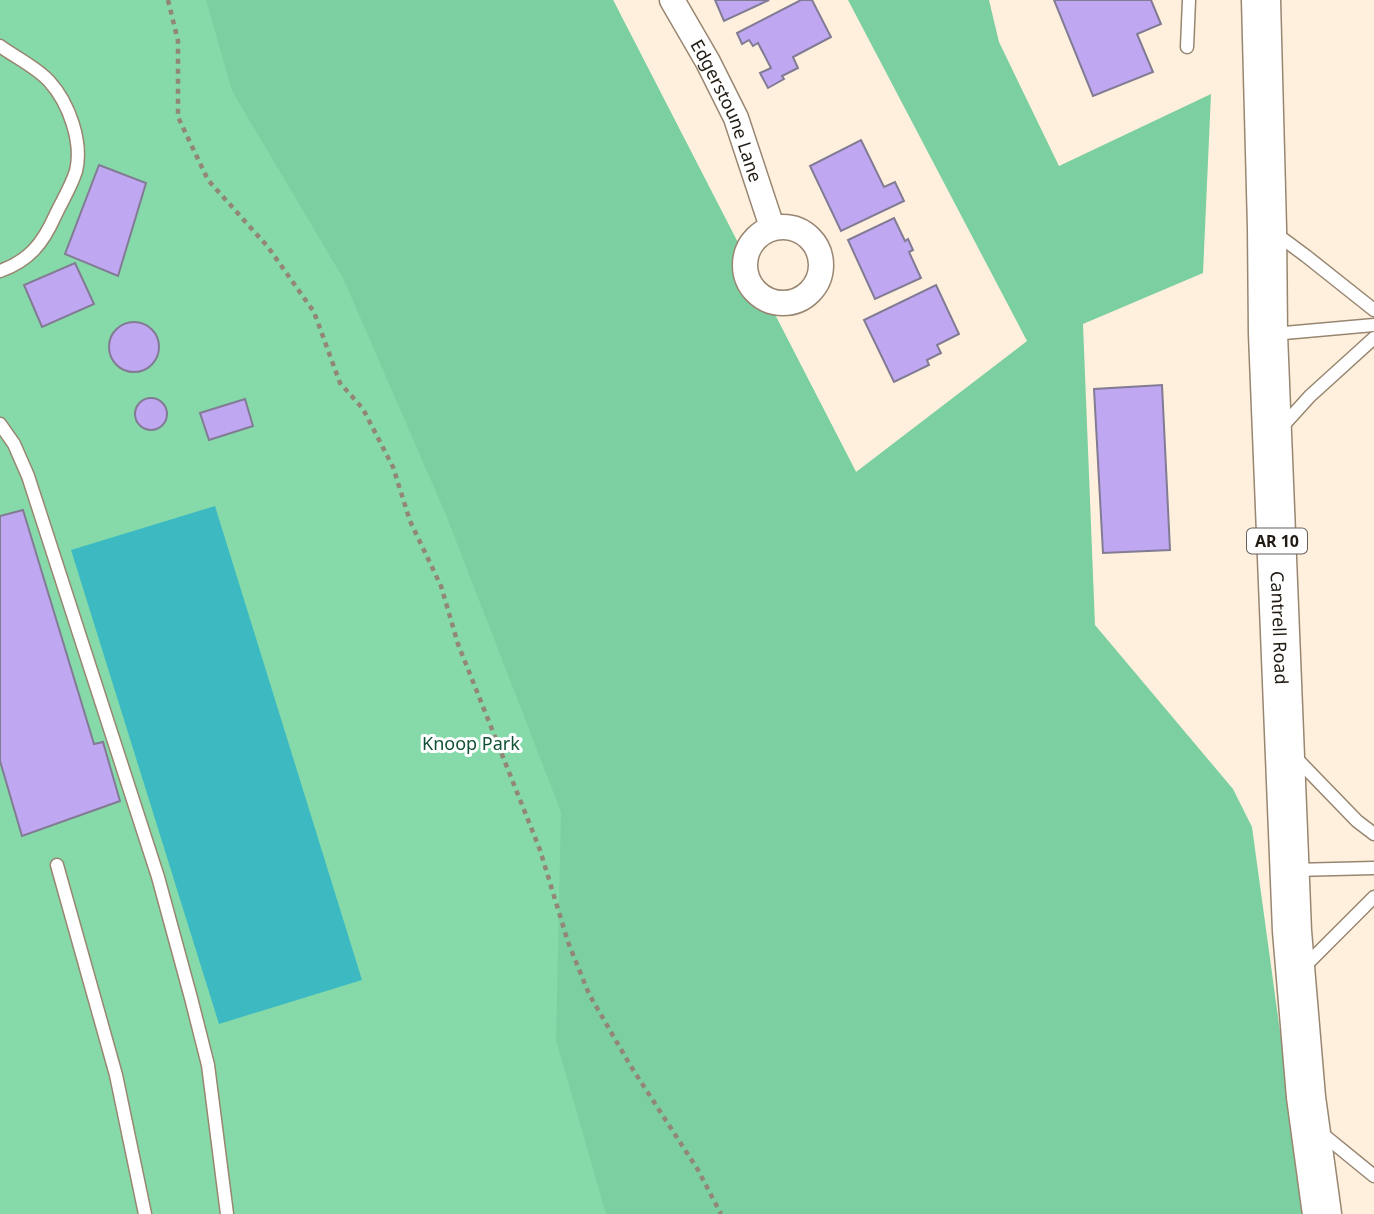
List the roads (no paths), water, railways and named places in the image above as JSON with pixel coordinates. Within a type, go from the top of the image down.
[{"type":"main road","name":"Cantrell Road","points":[[1261,0],[1268,334],[1290,870],[1309,1124],[1322,1214]]},
{"type":"street","name":"Edgerstoune Lane","points":[[672,0],[708,61],[736,118],[772,227]]},
{"type":"lane","points":[[1187,47],[1189,0]]},
{"type":"lane","points":[[0,46],[47,79],[58,93],[78,143],[76,169],[49,232],[39,246],[17,263],[0,271]]},
{"type":"lane","points":[[1267,228],[1374,310]]},
{"type":"lane","points":[[1268,334],[1374,325]]},
{"type":"lane","points":[[1273,437],[1310,396],[1374,338]]},
{"type":"lane","points":[[0,424],[14,444],[28,476],[158,877],[208,1065],[227,1214]]},
{"type":"lane","points":[[1285,747],[1357,821],[1374,834]]},
{"type":"lane","points":[[57,865],[116,1075],[145,1214]]},
{"type":"lane","points":[[1290,870],[1374,869]]},
{"type":"lane","points":[[1296,974],[1374,897]]},
{"type":"lane","points":[[1309,1124],[1374,1176]]},
{"type":"water","points":[[215,506],[362,980],[219,1024],[71,550]]},
{"type":"park label","name":"Knoop Park","points":[[471,743]]}]
